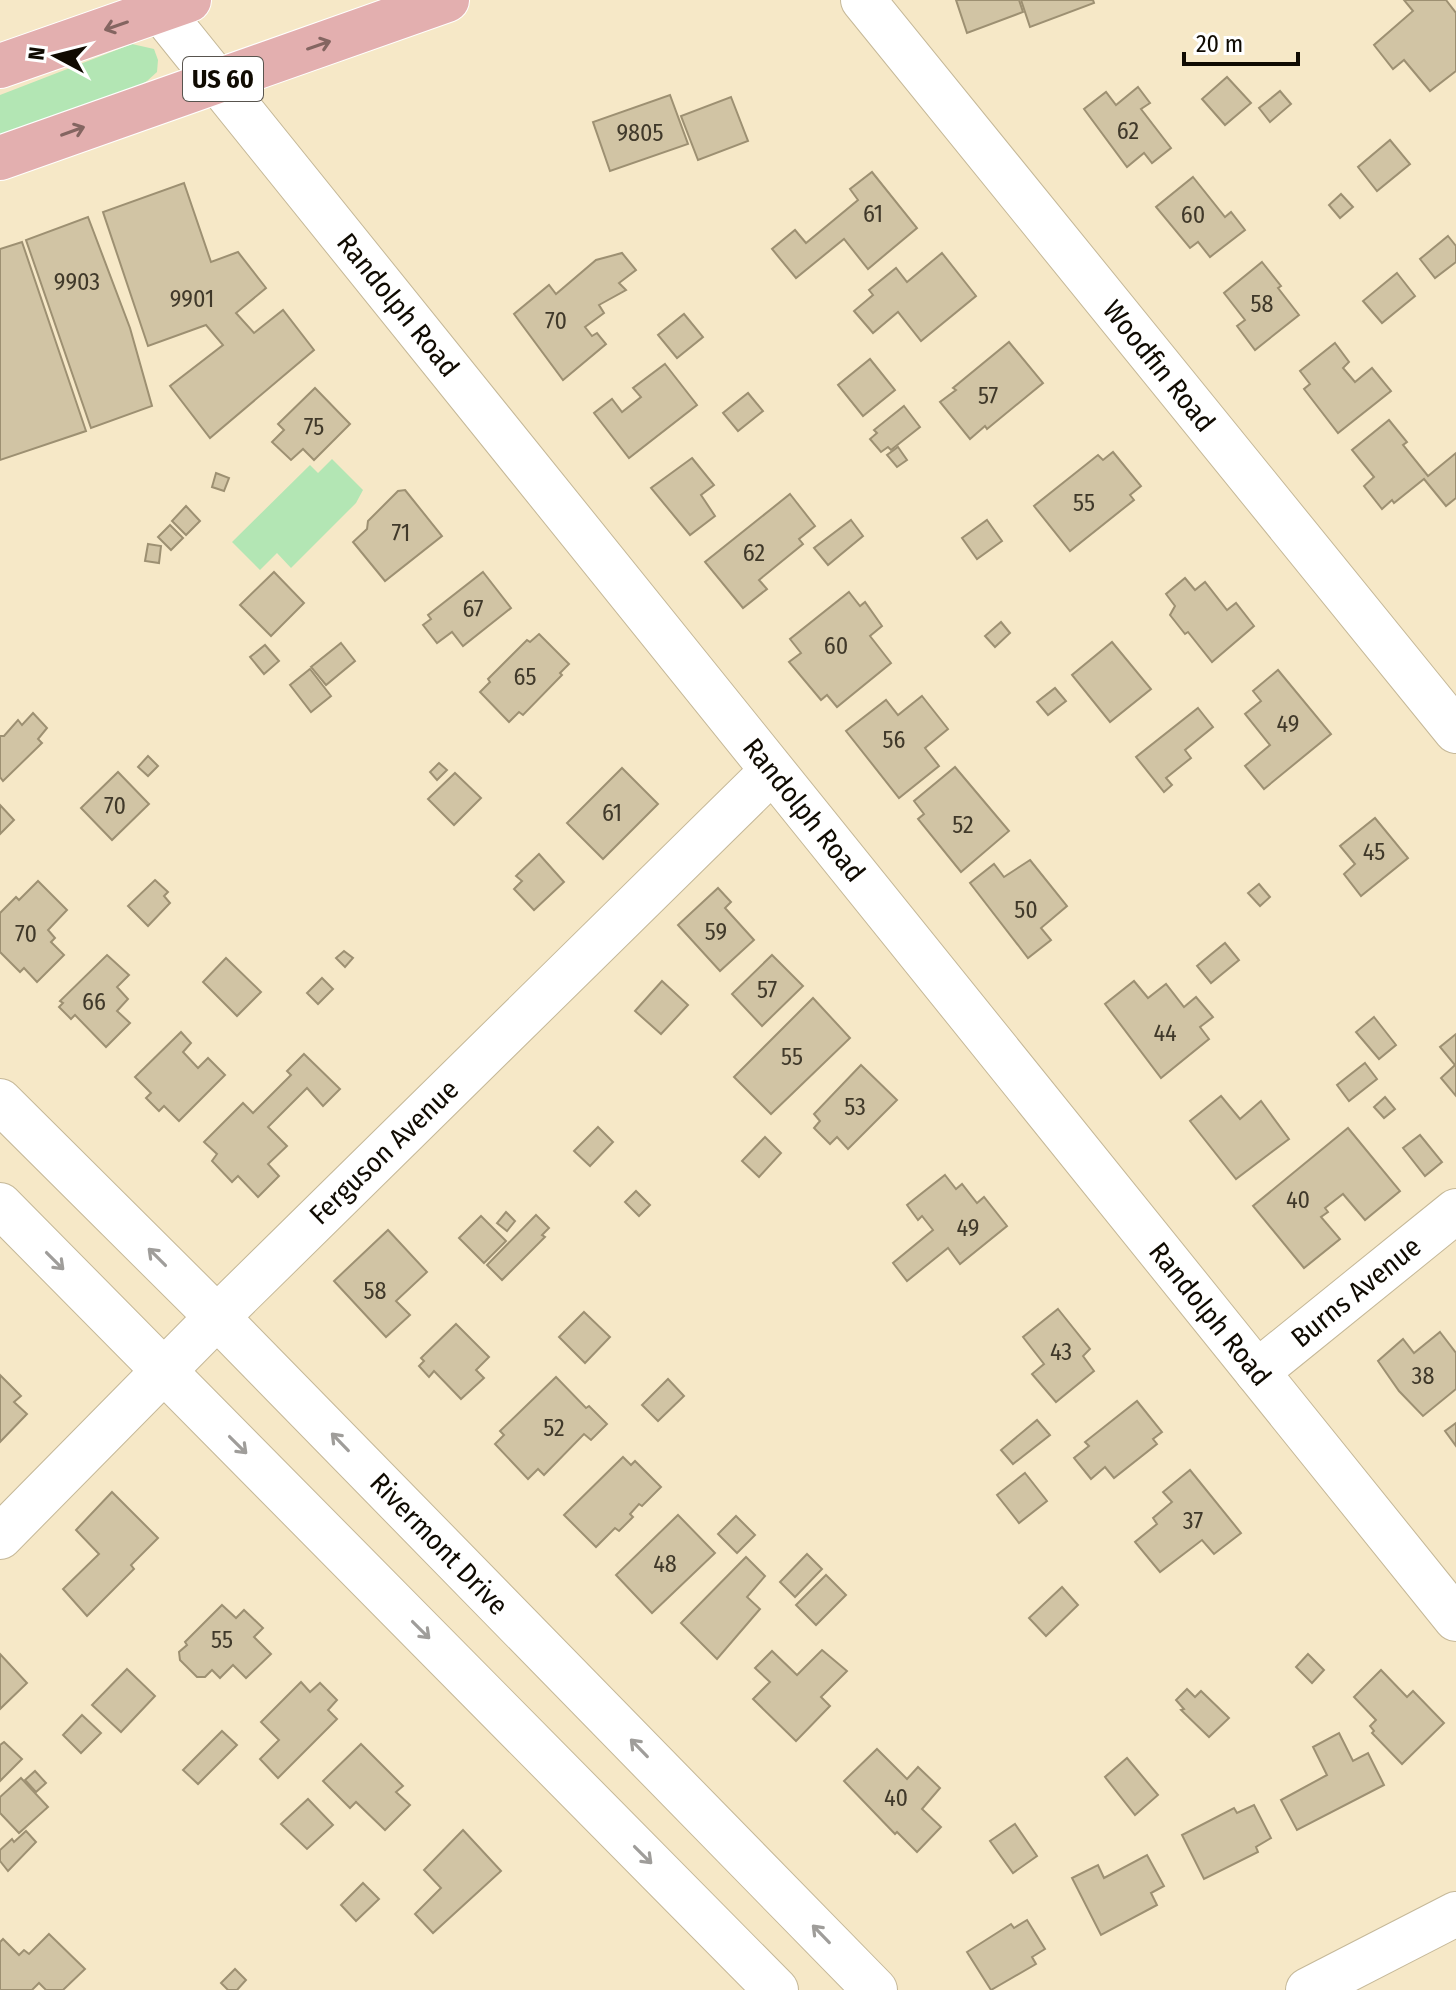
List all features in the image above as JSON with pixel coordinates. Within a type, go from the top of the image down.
[{"type":"main road","name":"US 60","points":[[0,158],[447,0]]},
{"type":"main road","points":[[0,66],[167,3]]},
{"type":"street","name":"Woodfin Road","points":[[863,0],[1456,731]]},
{"type":"street","name":"Randolph Road","points":[[167,3],[218,81],[1456,1619]]},
{"type":"street","name":"Ferguson Avenue","points":[[0,1537],[217,1317],[772,771]]},
{"type":"street","name":"Rivermont Drive","points":[[0,1101],[217,1317],[875,1990]]},
{"type":"street","points":[[0,1205],[776,1990]]},
{"type":"street","name":"Burns Avenue","points":[[1257,1372],[1456,1211]]},
{"type":"street","points":[[1308,1990],[1456,1914]]},
{"type":"green space","points":[[132,44],[154,49],[158,60],[157,72],[147,81],[134,89],[0,137],[0,95]]},
{"type":"green space","points":[[332,459],[363,490],[356,503],[291,568],[277,553],[260,570],[232,542],[310,465],[318,473]]},
{"type":"building","points":[[956,0],[1019,0],[1023,12],[967,33]]},
{"type":"building","points":[[1021,0],[1093,0],[1094,3],[1030,27]]},
{"type":"building","points":[[1404,0],[1446,0],[1456,13],[1456,71],[1430,91],[1404,60],[1393,69],[1374,45],[1413,11]]},
{"type":"building","points":[[1227,77],[1251,103],[1225,125],[1202,99]]},
{"type":"building","points":[[1138,87],[1150,103],[1141,109],[1171,148],[1152,163],[1144,153],[1127,167],[1084,109],[1106,92],[1116,105]]},
{"type":"building","points":[[1280,91],[1291,104],[1270,122],[1259,108]]},
{"type":"building","points":[[670,95],[688,144],[610,171],[593,122]]},
{"type":"building","points":[[731,97],[748,141],[698,160],[681,116]]},
{"type":"building","points":[[1390,140],[1410,164],[1377,191],[1358,167]]},
{"type":"building","points":[[872,172],[917,228],[868,269],[844,239],[796,278],[772,249],[795,230],[806,243],[858,200],[850,189]]},
{"type":"building","points":[[1193,177],[1225,217],[1231,212],[1245,230],[1210,257],[1198,242],[1190,248],[1156,207]]},
{"type":"building","points":[[184,183],[211,262],[238,252],[266,288],[236,313],[254,333],[283,310],[314,350],[210,438],[170,386],[223,345],[206,325],[148,346],[103,212]]},
{"type":"building","points":[[1341,194],[1353,207],[1340,218],[1329,205]]},
{"type":"building","points":[[88,217],[130,328],[152,406],[91,428],[26,240]]},
{"type":"building","points":[[1448,236],[1456,246],[1456,262],[1435,278],[1420,259]]},
{"type":"building","points":[[22,242],[86,431],[0,460],[0,249]]},
{"type":"building","points":[[622,253],[636,270],[619,283],[626,290],[599,305],[604,313],[585,327],[592,336],[597,333],[606,344],[563,380],[514,314],[549,285],[556,294],[596,260]]},
{"type":"building","points":[[942,253],[976,296],[921,341],[898,312],[873,333],[854,311],[873,295],[869,290],[896,268],[907,282]]},
{"type":"building","points":[[1262,262],[1299,315],[1255,350],[1237,326],[1245,320],[1224,293]]},
{"type":"building","points":[[1397,273],[1415,296],[1382,323],[1363,301]]},
{"type":"building","points":[[684,314],[703,337],[677,358],[658,335]]},
{"type":"building","points":[[1009,342],[1043,383],[987,429],[985,426],[970,439],[940,402]]},
{"type":"building","points":[[1335,343],[1349,362],[1343,368],[1355,382],[1372,368],[1391,391],[1338,433],[1304,389],[1310,384],[1300,371]]},
{"type":"building","points":[[870,359],[895,390],[863,416],[838,385]]},
{"type":"building","points":[[665,364],[697,405],[629,458],[594,413],[612,399],[622,412],[641,397],[633,388]]},
{"type":"building","points":[[315,388],[350,424],[314,460],[303,449],[291,460],[272,442],[284,430],[278,424]]},
{"type":"building","points":[[748,393],[763,411],[738,431],[723,413]]},
{"type":"building","points":[[904,406],[920,427],[891,450],[888,447],[881,452],[870,439],[877,433],[874,430]]},
{"type":"building","points":[[1389,420],[1407,442],[1403,445],[1428,476],[1456,453],[1456,498],[1446,506],[1424,479],[1382,509],[1364,486],[1374,477],[1352,450]]},
{"type":"building","points":[[898,447],[907,460],[897,467],[887,455]]},
{"type":"building","points":[[1113,452],[1141,486],[1130,495],[1134,500],[1070,551],[1034,506],[1098,455],[1103,460]]},
{"type":"building","points":[[692,458],[714,485],[701,495],[715,516],[690,535],[651,488]]},
{"type":"building","points":[[216,473],[229,478],[224,491],[212,487]]},
{"type":"building","points":[[405,490],[442,536],[385,581],[353,542],[367,529],[368,521],[398,491]]},
{"type":"building","points":[[790,494],[815,526],[799,539],[803,544],[759,580],[767,589],[743,608],[705,562]]},
{"type":"building","points":[[186,506],[200,521],[186,535],[172,521]]},
{"type":"building","points":[[851,520],[863,536],[828,565],[814,548]]},
{"type":"building","points":[[987,520],[1002,541],[977,559],[962,538]]},
{"type":"building","points":[[170,525],[183,538],[171,550],[158,537]]},
{"type":"building","points":[[148,544],[161,546],[159,563],[145,561]]},
{"type":"building","points":[[274,572],[304,603],[271,636],[240,605]]},
{"type":"building","points":[[483,572],[511,608],[463,646],[452,632],[437,643],[423,625],[431,619],[428,615]]},
{"type":"building","points":[[1185,578],[1195,590],[1205,582],[1227,610],[1236,603],[1254,626],[1212,662],[1170,615],[1175,606],[1166,594]]},
{"type":"building","points":[[849,592],[860,606],[865,602],[882,626],[870,636],[891,663],[837,707],[827,695],[821,700],[789,662],[801,653],[790,639]]},
{"type":"building","points":[[1001,622],[1010,633],[995,647],[985,636]]},
{"type":"building","points":[[539,634],[569,664],[523,715],[519,712],[509,722],[480,692],[490,682],[488,679],[527,640],[530,642]]},
{"type":"building","points":[[1112,642],[1151,689],[1110,722],[1072,675]]},
{"type":"building","points":[[341,643],[355,661],[326,685],[311,667]]},
{"type":"building","points":[[265,645],[279,661],[264,674],[250,657]]},
{"type":"building","points":[[310,669],[331,696],[311,712],[290,685]]},
{"type":"building","points":[[1278,670],[1331,734],[1264,789],[1245,766],[1270,745],[1245,714],[1261,701],[1253,691]]},
{"type":"building","points":[[1055,688],[1066,701],[1048,715],[1037,702]]},
{"type":"building","points":[[922,696],[948,729],[925,748],[939,766],[899,798],[846,731],[886,700],[898,715]]},
{"type":"building","points":[[1198,708],[1213,727],[1185,750],[1191,758],[1166,778],[1172,785],[1164,792],[1136,757]]},
{"type":"building","points":[[33,713],[47,728],[38,739],[42,743],[3,781],[0,777],[0,736],[4,736],[18,720],[22,725]]},
{"type":"building","points":[[148,756],[158,766],[148,776],[138,767]]},
{"type":"building","points":[[439,763],[447,770],[437,780],[430,772]]},
{"type":"building","points":[[955,767],[1009,831],[961,872],[918,819],[924,814],[914,801]]},
{"type":"building","points":[[622,768],[658,804],[603,859],[567,823]]},
{"type":"building","points":[[118,772],[149,804],[112,840],[81,808]]},
{"type":"building","points":[[455,773],[481,798],[454,825],[428,799]]},
{"type":"building","points":[[0,805],[14,820],[0,834]]},
{"type":"building","points":[[1375,818],[1408,858],[1361,896],[1344,874],[1355,864],[1340,846]]},
{"type":"building","points":[[539,854],[564,882],[534,910],[514,889],[522,881],[516,876]]},
{"type":"building","points":[[1030,860],[1067,906],[1041,928],[1051,940],[1028,958],[970,883],[994,864],[1004,877]]},
{"type":"building","points":[[155,880],[168,892],[164,896],[170,903],[148,926],[128,906]]},
{"type":"building","points":[[38,881],[67,910],[48,930],[55,938],[51,942],[64,955],[37,982],[24,968],[20,972],[0,952],[0,913]]},
{"type":"building","points":[[1259,884],[1270,897],[1260,906],[1248,893]]},
{"type":"building","points":[[718,888],[731,902],[725,908],[754,940],[720,971],[678,925]]},
{"type":"building","points":[[1225,943],[1239,960],[1211,983],[1197,966]]},
{"type":"building","points":[[344,951],[353,958],[345,967],[336,958]]},
{"type":"building","points":[[107,955],[129,975],[117,987],[128,999],[117,1011],[130,1023],[106,1047],[75,1015],[71,1019],[59,1007],[63,1003],[60,1001]]},
{"type":"building","points":[[772,955],[803,986],[762,1026],[732,994]]},
{"type":"building","points":[[226,958],[261,992],[237,1016],[203,982]]},
{"type":"building","points":[[322,978],[333,989],[318,1004],[307,993]]},
{"type":"building","points":[[662,981],[688,1005],[661,1034],[635,1011]]},
{"type":"building","points":[[1134,981],[1148,998],[1166,984],[1184,1007],[1196,997],[1213,1017],[1200,1027],[1209,1039],[1161,1078],[1105,1004]]},
{"type":"building","points":[[813,998],[850,1038],[771,1114],[734,1077]]},
{"type":"building","points":[[1374,1017],[1396,1045],[1379,1059],[1356,1032]]},
{"type":"building","points":[[181,1032],[191,1043],[183,1052],[198,1068],[208,1058],[225,1075],[179,1121],[164,1106],[159,1111],[146,1098],[151,1093],[135,1077]]},
{"type":"building","points":[[1456,1034],[1456,1096],[1441,1078],[1455,1065],[1440,1047]]},
{"type":"building","points":[[304,1054],[340,1089],[323,1106],[307,1088],[268,1127],[287,1146],[268,1164],[279,1176],[258,1197],[238,1176],[232,1182],[212,1161],[217,1154],[204,1142],[243,1103],[253,1113],[291,1075],[287,1071]]},
{"type":"building","points":[[1365,1063],[1377,1079],[1349,1101],[1337,1085]]},
{"type":"building","points":[[861,1065],[897,1100],[848,1149],[837,1137],[830,1144],[814,1128],[820,1121],[814,1114]]},
{"type":"building","points":[[1221,1096],[1240,1119],[1261,1101],[1289,1139],[1236,1179],[1190,1121]]},
{"type":"building","points":[[1385,1097],[1395,1109],[1384,1118],[1374,1107]]},
{"type":"building","points":[[598,1127],[613,1142],[590,1166],[574,1151]]},
{"type":"building","points":[[1348,1128],[1400,1191],[1365,1220],[1343,1194],[1325,1208],[1328,1212],[1321,1217],[1340,1239],[1304,1268],[1253,1206]]},
{"type":"building","points":[[1420,1135],[1442,1162],[1425,1176],[1403,1148]]},
{"type":"building","points":[[765,1137],[781,1153],[759,1177],[742,1161]]},
{"type":"building","points":[[945,1175],[956,1189],[962,1184],[977,1203],[984,1197],[1007,1226],[960,1264],[948,1248],[907,1281],[893,1263],[933,1230],[922,1216],[918,1220],[907,1205]]},
{"type":"building","points":[[636,1191],[650,1205],[639,1216],[625,1202]]},
{"type":"building","points":[[506,1212],[515,1221],[507,1231],[497,1223]]},
{"type":"building","points":[[536,1215],[549,1228],[542,1235],[545,1237],[502,1280],[487,1265]]},
{"type":"building","points":[[481,1216],[506,1241],[484,1263],[459,1238]]},
{"type":"building","points":[[388,1230],[427,1272],[396,1301],[410,1315],[386,1337],[334,1281]]},
{"type":"building","points":[[1058,1309],[1090,1349],[1083,1356],[1094,1371],[1056,1402],[1032,1374],[1044,1364],[1023,1337]]},
{"type":"building","points":[[584,1312],[610,1337],[585,1363],[559,1337]]},
{"type":"building","points":[[456,1324],[489,1357],[476,1370],[484,1378],[461,1399],[434,1371],[429,1377],[419,1366],[424,1361],[421,1358]]},
{"type":"building","points":[[1440,1332],[1456,1353],[1456,1389],[1423,1416],[1399,1391],[1378,1361],[1403,1339],[1414,1353]]},
{"type":"building","points":[[0,1375],[21,1396],[14,1402],[27,1414],[0,1442]]},
{"type":"building","points":[[556,1377],[586,1408],[589,1406],[607,1424],[591,1440],[584,1434],[544,1475],[538,1469],[528,1479],[495,1444],[504,1435],[500,1431]]},
{"type":"building","points":[[668,1379],[684,1396],[658,1421],[642,1405]]},
{"type":"building","points":[[1137,1401],[1162,1432],[1153,1439],[1157,1444],[1114,1478],[1105,1467],[1091,1479],[1074,1458],[1089,1446],[1085,1442]]},
{"type":"building","points":[[1037,1420],[1050,1435],[1013,1464],[1001,1450]]},
{"type":"building","points":[[1456,1423],[1456,1446],[1445,1431]]},
{"type":"building","points":[[623,1457],[631,1465],[635,1461],[661,1487],[642,1506],[639,1504],[630,1514],[633,1517],[619,1531],[615,1528],[596,1547],[564,1515]]},
{"type":"building","points":[[1190,1470],[1241,1533],[1214,1554],[1202,1540],[1160,1572],[1135,1542],[1157,1524],[1153,1518],[1172,1502],[1163,1492]]},
{"type":"building","points":[[1025,1473],[1047,1501],[1019,1523],[997,1495]]},
{"type":"building","points":[[112,1492],[158,1538],[131,1565],[134,1569],[87,1616],[63,1589],[99,1554],[76,1530]]},
{"type":"building","points":[[678,1515],[715,1553],[652,1613],[616,1575]]},
{"type":"building","points":[[736,1516],[755,1535],[737,1553],[718,1534]]},
{"type":"building","points":[[807,1554],[822,1569],[795,1597],[780,1582]]},
{"type":"building","points":[[746,1557],[765,1576],[747,1597],[760,1609],[717,1659],[681,1623]]},
{"type":"building","points":[[826,1575],[846,1595],[816,1625],[796,1605]]},
{"type":"building","points":[[1062,1587],[1078,1605],[1046,1636],[1029,1618]]},
{"type":"building","points":[[222,1605],[236,1618],[244,1610],[263,1628],[254,1637],[271,1654],[246,1678],[233,1665],[220,1678],[212,1670],[205,1677],[197,1677],[180,1660],[179,1652],[187,1645],[185,1642]]},
{"type":"building","points":[[822,1650],[847,1671],[821,1697],[830,1706],[796,1741],[753,1699],[770,1682],[755,1668],[772,1651],[797,1675]]},
{"type":"building","points":[[0,1654],[27,1683],[0,1709]]},
{"type":"building","points":[[1308,1654],[1324,1670],[1312,1683],[1296,1667]]},
{"type":"building","points":[[127,1669],[155,1696],[121,1732],[92,1705]]},
{"type":"building","points":[[1381,1670],[1407,1697],[1413,1691],[1444,1723],[1402,1764],[1372,1733],[1374,1731],[1370,1726],[1376,1720],[1354,1697]]},
{"type":"building","points":[[301,1682],[310,1692],[320,1683],[337,1700],[328,1710],[337,1719],[278,1778],[260,1759],[279,1740],[261,1722]]},
{"type":"building","points":[[1187,1689],[1195,1697],[1201,1691],[1229,1718],[1209,1737],[1181,1710],[1184,1709],[1176,1700]]},
{"type":"building","points":[[82,1715],[101,1733],[81,1753],[63,1735]]},
{"type":"building","points":[[222,1731],[237,1745],[198,1784],[183,1770]]},
{"type":"building","points":[[1339,1733],[1353,1761],[1368,1753],[1384,1785],[1297,1830],[1281,1800],[1327,1775],[1313,1747]]},
{"type":"building","points":[[4,1742],[22,1759],[0,1781],[0,1745]]},
{"type":"building","points":[[361,1744],[403,1786],[396,1792],[410,1805],[385,1830],[356,1802],[350,1808],[323,1781]]},
{"type":"building","points":[[877,1749],[907,1779],[918,1767],[940,1788],[922,1809],[941,1827],[917,1852],[897,1832],[895,1834],[844,1781]]},
{"type":"building","points":[[1127,1758],[1158,1795],[1135,1815],[1105,1777]]},
{"type":"building","points":[[35,1771],[46,1783],[36,1792],[25,1780]]},
{"type":"building","points":[[21,1778],[48,1807],[19,1833],[0,1813],[0,1797]]},
{"type":"building","points":[[308,1799],[333,1825],[307,1849],[281,1824]]},
{"type":"building","points":[[1254,1805],[1271,1838],[1256,1847],[1258,1852],[1204,1879],[1182,1835],[1234,1808],[1237,1813]]},
{"type":"building","points":[[1015,1824],[1037,1856],[1013,1873],[990,1841]]},
{"type":"building","points":[[463,1830],[501,1871],[433,1933],[415,1914],[441,1888],[424,1870]]},
{"type":"building","points":[[26,1831],[36,1842],[8,1871],[0,1861],[0,1850]]},
{"type":"building","points":[[1147,1855],[1164,1886],[1151,1893],[1157,1905],[1101,1935],[1072,1878],[1098,1865],[1104,1878]]},
{"type":"building","points":[[363,1883],[379,1899],[356,1921],[341,1905]]},
{"type":"building","points":[[1027,1920],[1045,1949],[1032,1957],[1036,1964],[991,1990],[967,1952],[1011,1924],[1014,1928]]},
{"type":"building","points":[[49,1934],[85,1969],[63,1990],[46,1990],[39,1983],[32,1990],[0,1990],[0,1942],[3,1939],[19,1955],[24,1950],[29,1954]]},
{"type":"building","points":[[235,1969],[246,1980],[237,1990],[228,1990],[221,1983]]}]
